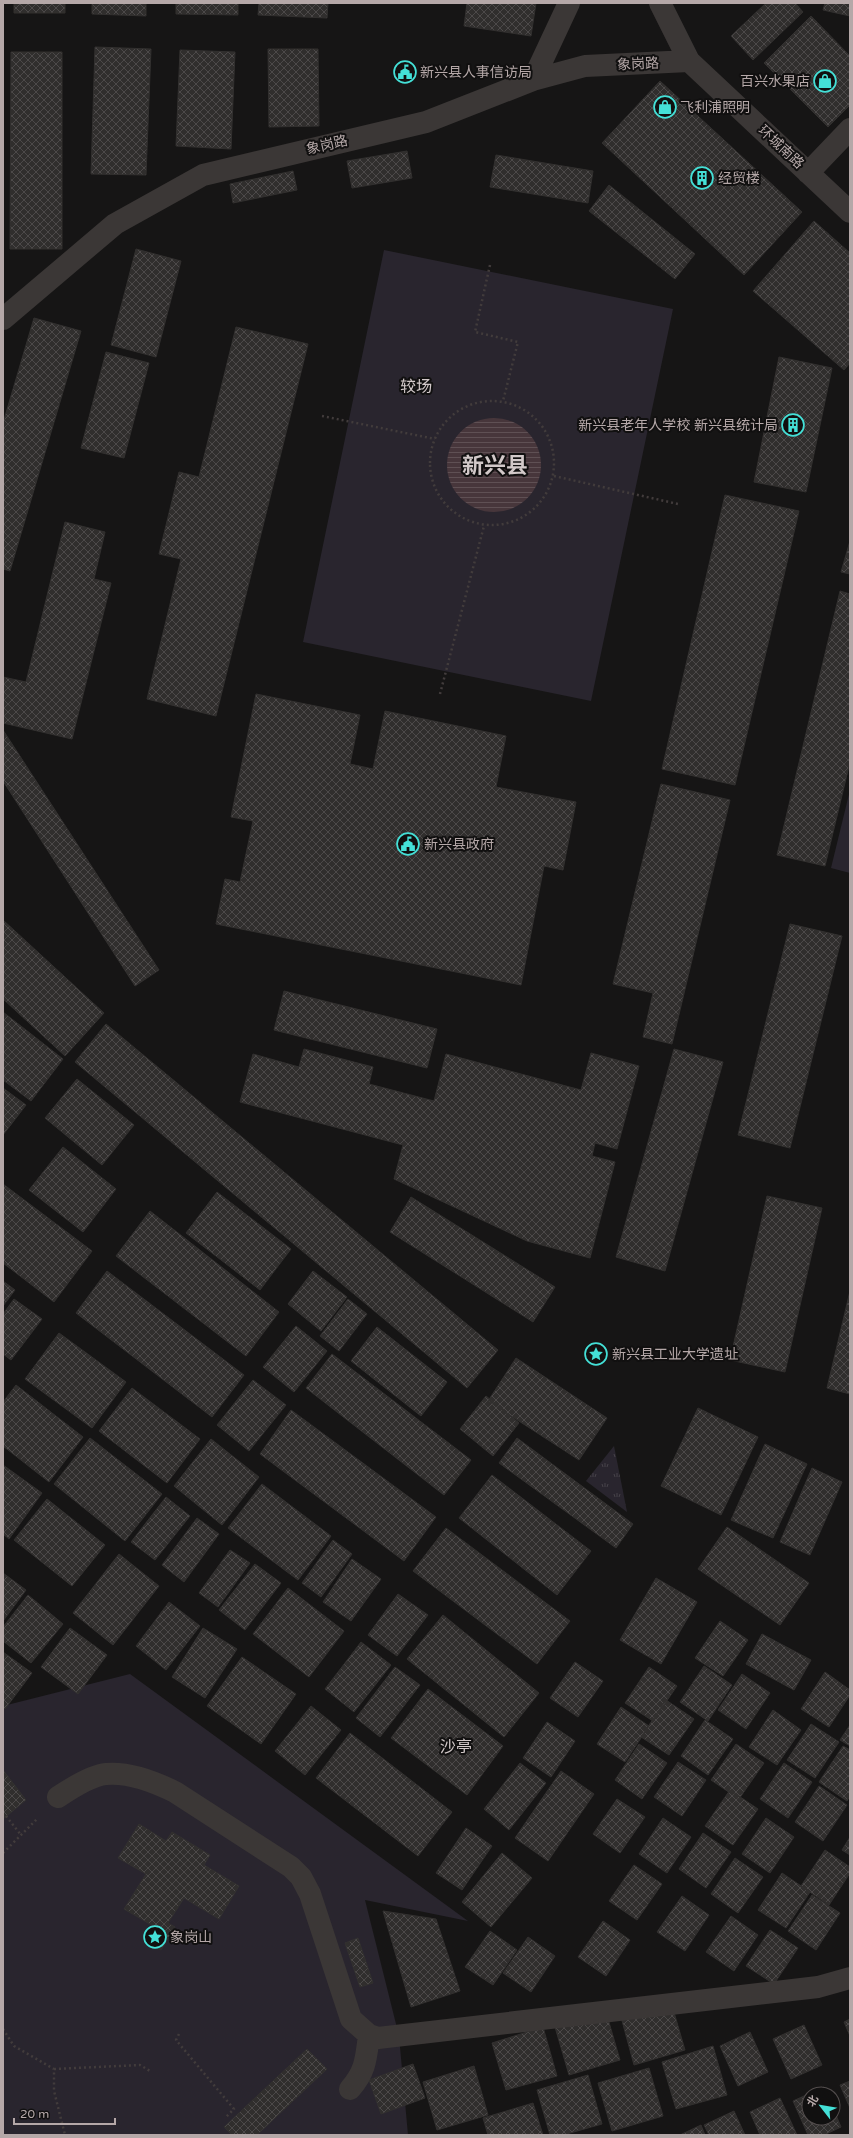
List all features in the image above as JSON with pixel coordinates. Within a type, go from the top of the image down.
[{"type":"street","points":[[533,80],[569,3]]},
{"type":"street","name":"环城南路","points":[[660,3],[689,61],[850,212]]},
{"type":"street","name":"象岗路","points":[[3,319],[115,224],[203,175],[426,122],[533,80],[585,66],[689,61]]},
{"type":"street","points":[[808,173],[850,129]]},
{"type":"street","points":[[58,1797],[75,1786],[106,1774],[133,1777],[161,1785],[176,1792],[291,1867],[301,1876],[310,1894],[351,2020],[369,2035],[378,2038],[818,1987],[850,1978]]},
{"type":"street","points":[[350,2088],[360,2078],[364,2067],[369,2035]]},
{"type":"path","points":[[490,265],[475,332],[518,342],[503,401]]},
{"type":"path","points":[[503,401],[531,413],[545,429],[551,440],[555,462],[554,476],[546,497],[533,511],[505,525],[484,526],[464,520],[454,514],[439,497],[430,472],[431,450],[434,439],[447,420],[456,413],[478,402],[503,401]]},
{"type":"path","points":[[322,416],[434,439]]},
{"type":"path","points":[[554,476],[678,504]]},
{"type":"path","points":[[440,694],[484,526]]},
{"type":"path","points":[[3,1853],[58,1797]]},
{"type":"path","points":[[6,1816],[21,1834]]},
{"type":"path","points":[[3,2029],[14,2046],[54,2069],[140,2065],[150,2071]]},
{"type":"path","points":[[179,2034],[176,2040],[234,2109],[226,2117]]},
{"type":"path","points":[[54,2069],[54,2091],[65,2135]]},
{"type":"green space","points":[[384,250],[673,309],[591,701],[303,642]]},
{"type":"green space","points":[[850,790],[850,873],[831,868]]},
{"type":"green space","points":[[614,1446],[627,1512],[586,1481]]},
{"type":"green space","points":[[130,1674],[468,1921],[365,1900],[399,2036],[408,2135],[3,2135],[3,1706]]},
{"type":"shaded area","points":[[494,418],[512,422],[527,432],[537,447],[541,465],[537,483],[527,498],[512,508],[494,512],[476,508],[461,498],[451,483],[447,465],[451,447],[461,432],[476,422]]},
{"type":"building","points":[[14,3],[65,3],[65,13],[14,13]]},
{"type":"building","points":[[92,3],[146,3],[146,16],[92,14]]},
{"type":"building","points":[[176,3],[238,3],[238,15],[176,14]]},
{"type":"building","points":[[259,3],[328,3],[327,18],[258,15]]},
{"type":"building","points":[[467,3],[536,3],[531,36],[464,26]]},
{"type":"building","points":[[766,3],[795,3],[803,12],[753,60],[731,36]]},
{"type":"building","points":[[825,3],[850,3],[850,16],[823,10]]},
{"type":"building","points":[[811,16],[850,56],[850,105],[828,127],[764,63]]},
{"type":"building","points":[[95,47],[151,49],[146,175],[91,174]]},
{"type":"building","points":[[268,49],[318,49],[319,126],[269,127]]},
{"type":"building","points":[[180,50],[235,52],[231,149],[176,146]]},
{"type":"building","points":[[11,52],[62,52],[62,249],[10,249]]},
{"type":"building","name":"经贸楼","points":[[660,81],[802,212],[744,275],[602,143]]},
{"type":"building","points":[[407,151],[412,178],[352,188],[347,161]]},
{"type":"building","points":[[496,155],[593,171],[588,203],[490,187]]},
{"type":"building","points":[[293,171],[297,190],[233,203],[230,184]]},
{"type":"building","points":[[609,185],[695,254],[675,279],[589,211]]},
{"type":"building","points":[[814,221],[850,253],[850,363],[844,370],[753,291]]},
{"type":"building","points":[[136,249],[181,261],[156,357],[111,345]]},
{"type":"building","points":[[34,318],[81,331],[10,571],[3,569],[3,423]]},
{"type":"building","points":[[236,327],[308,344],[216,716],[147,699],[181,559],[159,554],[179,472],[199,477]]},
{"type":"building","points":[[106,352],[149,363],[124,458],[81,448]]},
{"type":"building","name":"新兴县老年人学校 新兴县统计局","points":[[779,357],[832,368],[806,492],[754,482]]},
{"type":"building","points":[[725,495],[799,511],[735,785],[662,769]]},
{"type":"building","points":[[65,522],[105,532],[94,579],[111,583],[72,739],[3,723],[3,677],[26,682]]},
{"type":"building","points":[[850,541],[850,574],[841,572]]},
{"type":"building","points":[[840,591],[850,594],[850,762],[825,866],[777,855]]},
{"type":"building","name":"新兴县政府","points":[[256,694],[360,715],[350,764],[373,769],[385,711],[506,736],[496,787],[576,802],[563,870],[544,866],[521,985],[216,924],[225,879],[240,882],[253,821],[231,817]]},
{"type":"building","points":[[3,730],[159,970],[135,986],[3,781]]},
{"type":"building","points":[[661,784],[730,800],[672,1044],[643,1037],[653,993],[613,984]]},
{"type":"building","points":[[3,920],[104,1013],[65,1056],[3,999]]},
{"type":"building","points":[[790,924],[842,936],[790,1148],[738,1135]]},
{"type":"building","points":[[284,991],[437,1029],[427,1068],[274,1030]]},
{"type":"building","points":[[3,1012],[63,1059],[31,1101],[3,1080]]},
{"type":"building","points":[[106,1024],[498,1350],[467,1388],[75,1062]]},
{"type":"building","points":[[304,1049],[373,1067],[369,1084],[434,1101],[446,1054],[581,1090],[591,1053],[639,1066],[617,1149],[595,1143],[592,1156],[615,1162],[590,1258],[527,1241],[394,1179],[403,1145],[240,1102],[253,1054],[299,1067]]},
{"type":"building","points":[[674,1049],[723,1062],[665,1271],[616,1257]]},
{"type":"building","points":[[77,1079],[134,1125],[102,1165],[45,1118]]},
{"type":"building","points":[[3,1088],[26,1105],[3,1135]]},
{"type":"building","points":[[63,1147],[116,1189],[83,1232],[29,1190]]},
{"type":"building","points":[[3,1184],[92,1251],[54,1302],[3,1263]]},
{"type":"building","points":[[217,1192],[291,1249],[260,1290],[186,1233]]},
{"type":"building","points":[[767,1196],[822,1208],[785,1372],[730,1360]]},
{"type":"building","points":[[411,1197],[555,1287],[533,1322],[390,1232]]},
{"type":"building","points":[[150,1211],[279,1312],[246,1356],[116,1256]]},
{"type":"building","points":[[107,1271],[244,1375],[212,1417],[76,1313]]},
{"type":"building","points":[[313,1271],[347,1297],[321,1331],[288,1304]]},
{"type":"building","points":[[3,1281],[15,1290],[3,1306]]},
{"type":"building","points":[[850,1291],[850,1394],[827,1388]]},
{"type":"building","points":[[14,1299],[42,1319],[11,1360],[3,1354],[3,1314]]},
{"type":"building","points":[[348,1299],[367,1314],[339,1351],[320,1336]]},
{"type":"building","points":[[296,1326],[327,1351],[294,1392],[263,1367]]},
{"type":"building","points":[[377,1327],[447,1382],[421,1416],[351,1361]]},
{"type":"building","points":[[59,1333],[126,1382],[92,1428],[25,1379]]},
{"type":"building","points":[[332,1354],[471,1460],[444,1495],[306,1388]]},
{"type":"building","points":[[516,1358],[607,1418],[579,1460],[488,1401]]},
{"type":"building","points":[[253,1380],[286,1405],[249,1451],[217,1425]]},
{"type":"building","points":[[16,1385],[83,1437],[49,1482],[3,1446],[3,1402]]},
{"type":"building","points":[[132,1388],[200,1439],[167,1483],[99,1431]]},
{"type":"building","points":[[486,1396],[519,1423],[493,1456],[460,1429]]},
{"type":"building","points":[[698,1408],[758,1437],[721,1515],[661,1486]]},
{"type":"building","points":[[291,1410],[436,1517],[404,1561],[260,1454]]},
{"type":"building","points":[[90,1438],[162,1494],[125,1541],[54,1484]]},
{"type":"building","points":[[517,1438],[633,1524],[616,1548],[499,1463]]},
{"type":"building","points":[[211,1439],[259,1477],[222,1525],[174,1486]]},
{"type":"building","points":[[765,1444],[807,1464],[773,1538],[731,1520]]},
{"type":"building","points":[[3,1465],[42,1493],[9,1539],[3,1534]]},
{"type":"building","points":[[812,1468],[842,1482],[810,1555],[780,1542]]},
{"type":"building","points":[[492,1475],[591,1551],[557,1595],[459,1518]]},
{"type":"building","points":[[262,1484],[331,1536],[298,1580],[228,1528]]},
{"type":"building","points":[[166,1497],[190,1516],[155,1560],[131,1542]]},
{"type":"building","points":[[47,1499],[105,1545],[72,1586],[14,1540]]},
{"type":"building","points":[[197,1518],[219,1534],[184,1582],[162,1565]]},
{"type":"building","points":[[727,1527],[809,1583],[780,1625],[698,1569]]},
{"type":"building","points":[[446,1528],[570,1621],[537,1664],[413,1571]]},
{"type":"building","points":[[333,1540],[352,1554],[321,1597],[302,1583]]},
{"type":"building","points":[[230,1550],[250,1563],[218,1607],[199,1593]]},
{"type":"building","points":[[119,1554],[159,1586],[113,1645],[73,1613]]},
{"type":"building","points":[[352,1559],[381,1579],[351,1621],[323,1602]]},
{"type":"building","points":[[255,1564],[281,1583],[245,1630],[219,1610]]},
{"type":"building","points":[[3,1573],[26,1590],[3,1621]]},
{"type":"building","points":[[656,1578],[697,1602],[661,1664],[620,1640]]},
{"type":"building","points":[[288,1588],[344,1631],[309,1677],[253,1634]]},
{"type":"building","points":[[398,1594],[428,1615],[397,1656],[368,1635]]},
{"type":"building","points":[[28,1595],[63,1624],[31,1663],[3,1641],[3,1627]]},
{"type":"building","points":[[169,1602],[200,1626],[166,1670],[136,1646]]},
{"type":"building","points":[[443,1615],[539,1693],[504,1737],[407,1659]]},
{"type":"building","points":[[720,1621],[748,1640],[723,1676],[695,1658]]},
{"type":"building","points":[[70,1628],[107,1655],[78,1694],[41,1667]]},
{"type":"building","points":[[203,1628],[237,1649],[205,1698],[172,1677]]},
{"type":"building","points":[[762,1634],[811,1660],[794,1690],[746,1664]]},
{"type":"building","points":[[361,1642],[391,1665],[354,1712],[325,1689]]},
{"type":"building","points":[[3,1652],[32,1673],[5,1709],[3,1707]]},
{"type":"building","points":[[242,1657],[296,1694],[261,1744],[207,1706]]},
{"type":"building","points":[[575,1662],[603,1681],[578,1717],[550,1698]]},
{"type":"building","points":[[704,1666],[732,1685],[708,1721],[680,1702]]},
{"type":"building","points":[[395,1667],[420,1685],[380,1737],[356,1718]]},
{"type":"building","points":[[649,1667],[677,1686],[653,1721],[625,1703]]},
{"type":"building","points":[[825,1672],[850,1690],[850,1695],[829,1727],[801,1709]]},
{"type":"building","points":[[742,1674],[770,1693],[746,1729],[718,1710]]},
{"type":"building","points":[[428,1689],[503,1746],[467,1795],[391,1738]]},
{"type":"building","points":[[666,1700],[694,1719],[669,1755],[641,1737]]},
{"type":"building","points":[[311,1706],[341,1730],[305,1775],[275,1751]]},
{"type":"building","points":[[621,1707],[649,1726],[625,1762],[597,1744]]},
{"type":"building","points":[[773,1710],[801,1730],[777,1765],[749,1747]]},
{"type":"building","points":[[705,1720],[733,1739],[708,1775],[681,1756]]},
{"type":"building","points":[[547,1722],[575,1741],[551,1777],[523,1758]]},
{"type":"building","points":[[811,1724],[839,1742],[815,1778],[787,1760]]},
{"type":"building","points":[[850,1725],[850,1746],[840,1740]]},
{"type":"building","points":[[350,1733],[452,1812],[418,1856],[316,1778]]},
{"type":"building","points":[[639,1744],[667,1763],[642,1799],[615,1780]]},
{"type":"building","points":[[736,1744],[764,1763],[739,1799],[711,1780]]},
{"type":"building","points":[[843,1746],[850,1750],[850,1796],[847,1801],[819,1782]]},
{"type":"building","points":[[678,1762],[706,1780],[682,1816],[654,1797]]},
{"type":"building","points":[[520,1763],[546,1783],[509,1830],[484,1809]]},
{"type":"building","points":[[784,1763],[812,1782],[788,1818],[760,1799]]},
{"type":"building","points":[[3,1770],[26,1800],[3,1819]]},
{"type":"building","points":[[561,1771],[594,1794],[548,1861],[515,1838]]},
{"type":"building","points":[[819,1786],[847,1805],[823,1841],[795,1822]]},
{"type":"building","points":[[730,1790],[758,1809],[733,1845],[705,1826]]},
{"type":"building","points":[[617,1799],[645,1817],[620,1853],[593,1834]]},
{"type":"building","points":[[663,1818],[691,1837],[667,1873],[639,1854]]},
{"type":"building","points":[[766,1818],[794,1837],[770,1873],[742,1854]]},
{"type":"building","points":[[139,1824],[166,1841],[172,1832],[210,1855],[204,1865],[239,1886],[219,1919],[184,1898],[168,1923],[175,1927],[161,1950],[146,1941],[155,1927],[124,1909],[146,1874],[118,1858]]},
{"type":"building","points":[[466,1828],[492,1846],[462,1890],[436,1873]]},
{"type":"building","points":[[703,1833],[731,1852],[706,1888],[679,1869]]},
{"type":"building","points":[[850,1837],[850,1855],[842,1850]]},
{"type":"building","points":[[825,1850],[850,1867],[850,1873],[829,1905],[801,1886]]},
{"type":"building","points":[[502,1853],[532,1878],[491,1927],[462,1902]]},
{"type":"building","points":[[735,1858],[763,1877],[738,1913],[711,1894]]},
{"type":"building","points":[[634,1865],[662,1884],[637,1920],[609,1901]]},
{"type":"building","points":[[782,1873],[810,1892],[786,1928],[758,1910]]},
{"type":"building","points":[[812,1895],[840,1913],[816,1950],[788,1931]]},
{"type":"building","points":[[682,1896],[709,1915],[685,1951],[657,1932]]},
{"type":"building","points":[[383,1911],[436,1919],[460,1991],[411,2007]]},
{"type":"building","points":[[731,1916],[758,1935],[734,1971],[706,1952]]},
{"type":"building","points":[[603,1921],[630,1940],[606,1976],[578,1957]]},
{"type":"building","points":[[770,1930],[798,1948],[774,1984],[746,1966]]},
{"type":"building","points":[[490,1931],[517,1950],[493,1985],[465,1967]]},
{"type":"building","points":[[528,1937],[555,1956],[531,1992],[503,1973]]},
{"type":"building","points":[[358,1938],[373,1983],[360,1987],[345,1943]]},
{"type":"building","points":[[671,2002],[685,2050],[634,2065],[621,2017]]},
{"type":"building","points":[[606,2012],[620,2060],[569,2075],[555,2027]]},
{"type":"building","points":[[850,2019],[850,2036],[844,2022]]},
{"type":"building","points":[[804,2025],[822,2065],[791,2079],[773,2039]]},
{"type":"building","points":[[543,2027],[557,2076],[506,2090],[492,2043]]},
{"type":"building","points":[[750,2032],[768,2072],[738,2086],[720,2046]]},
{"type":"building","points":[[713,2046],[727,2095],[676,2109],[662,2062]]},
{"type":"building","points":[[307,2049],[327,2069],[257,2135],[232,2135],[224,2127]]},
{"type":"building","points":[[413,2064],[425,2098],[381,2114],[369,2080]]},
{"type":"building","points":[[474,2066],[488,2115],[437,2130],[423,2082]]},
{"type":"building","points":[[649,2068],[663,2116],[612,2131],[598,2083]]},
{"type":"building","points":[[588,2075],[602,2124],[563,2135],[550,2135],[537,2090]]},
{"type":"building","points":[[850,2081],[850,2108],[841,2086],[840,2085]]},
{"type":"building","points":[[801,2097],[801,2119],[793,2101]]},
{"type":"building","points":[[780,2098],[797,2135],[760,2135],[750,2112]]},
{"type":"building","points":[[533,2103],[543,2135],[488,2135],[483,2118]]},
{"type":"building","points":[[734,2111],[745,2135],[709,2135],[704,2125]]},
{"type":"building","points":[[701,2125],[705,2135],[680,2135]]},
{"type":"building","points":[[804,2126],[841,2127],[824,2135],[808,2135]]},
{"type":"place","name":"新兴县人事信访局","points":[[405,72]]},
{"type":"place","name":"百兴水果店","points":[[825,81]]},
{"type":"place","name":"飞利浦照明","points":[[665,107]]},
{"type":"place","name":"经贸楼","points":[[702,178]]},
{"type":"place","name":"新兴县老年人学校 新兴县统计局","points":[[793,425]]},
{"type":"place","name":"新兴县政府","points":[[408,844]]},
{"type":"place","name":"新兴县工业大学遗址","points":[[596,1354]]},
{"type":"place","name":"象岗山","points":[[155,1937]]},
{"type":"district","name":"较场","points":[[416,387]]},
{"type":"district","name":"新兴县","points":[[495,466]]},
{"type":"district","name":"沙亭","points":[[456,1747]]}]
